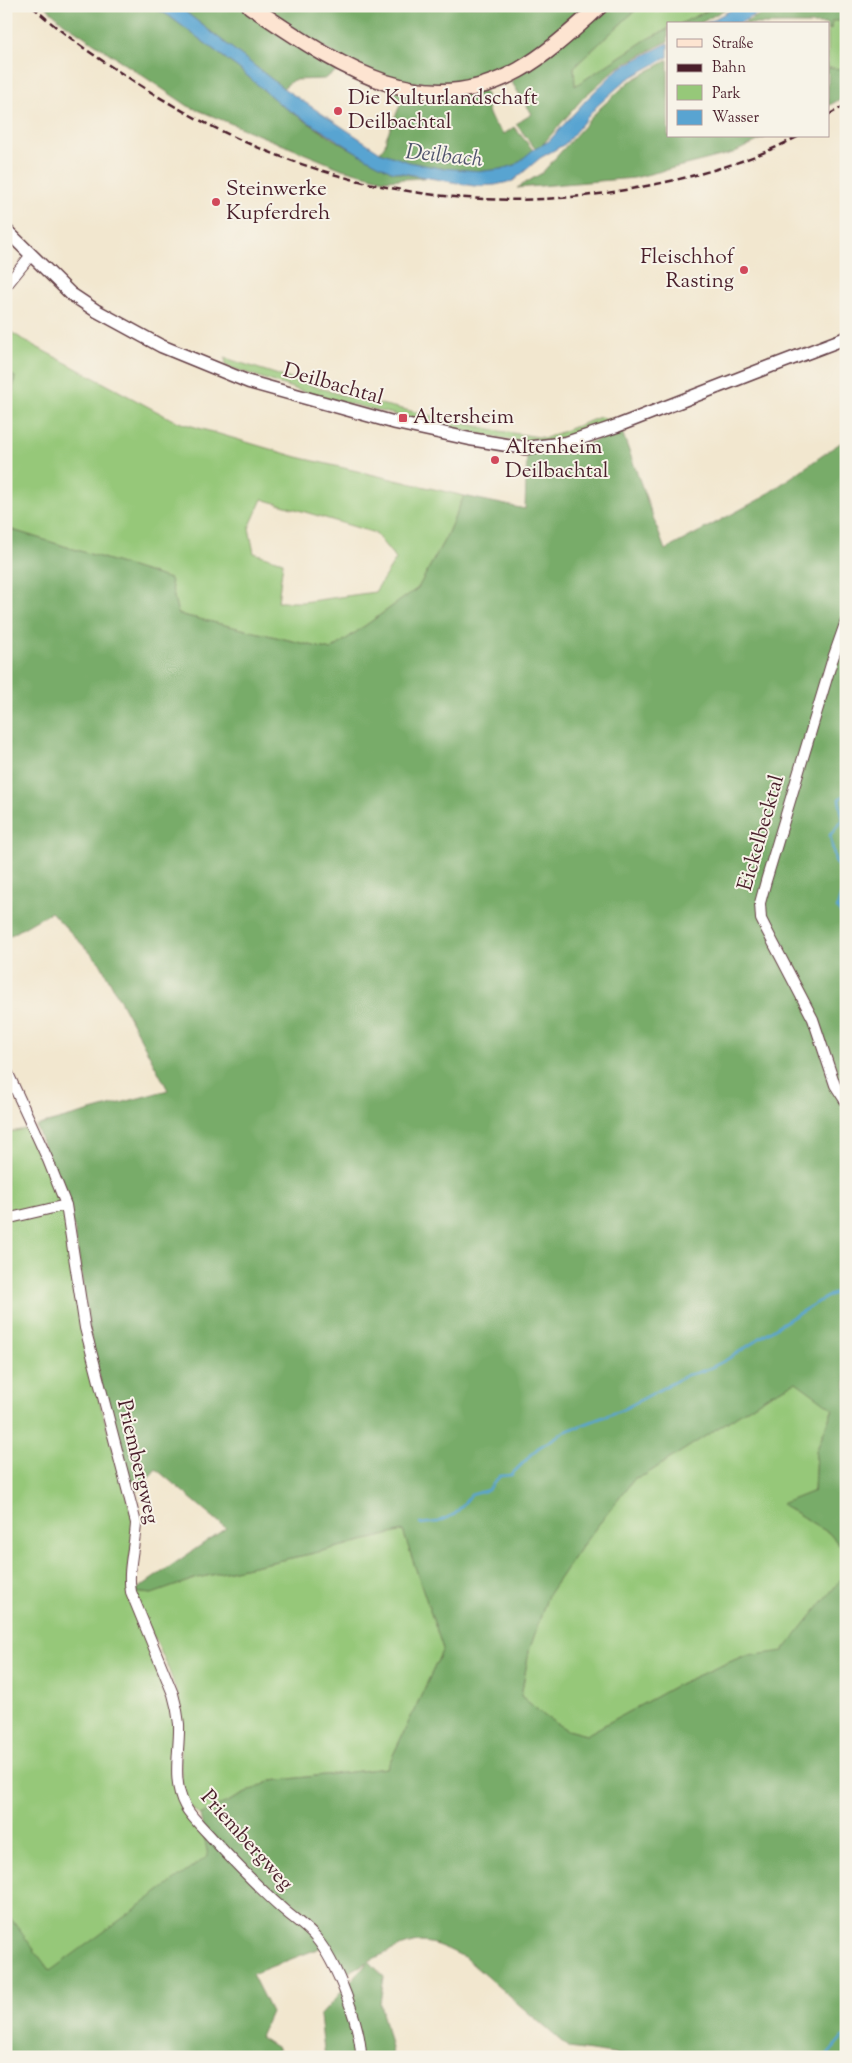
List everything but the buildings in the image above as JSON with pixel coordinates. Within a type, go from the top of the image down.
[{"type":"main road","points":[[250,6],[326,56],[355,72],[400,88],[438,92],[474,88],[519,70],[557,43],[600,6]]},
{"type":"street","name":"Deilbachtal","points":[[6,230],[71,294],[162,346],[248,382],[396,423],[452,436],[512,446],[548,446],[582,439],[846,338]]},
{"type":"street","points":[[6,286],[32,254]]},
{"type":"street","name":"Eickelbecktal","points":[[846,621],[832,661],[760,903],[761,919],[812,1019],[835,1085],[846,1102]]},
{"type":"street","name":"Priembergweg","points":[[6,1069],[48,1160],[66,1206],[85,1328],[136,1523],[129,1575],[131,1592],[174,1694],[179,1725],[177,1781],[180,1794],[191,1813],[224,1852],[260,1888],[315,1937],[332,1965],[342,1988],[360,2040],[361,2057]]},
{"type":"street","points":[[6,1218],[66,1206]]},
{"type":"green space","points":[[45,6],[151,6],[169,16],[238,68],[281,105],[333,139],[391,171],[425,178],[384,180],[342,169],[188,106],[64,23]]},
{"type":"green space","points":[[178,6],[249,6],[343,67],[324,79],[293,80],[283,88]]},
{"type":"green space","points":[[252,6],[597,6],[556,43],[474,86],[380,80]]},
{"type":"green space","points":[[604,6],[640,6],[574,67],[575,86],[647,39],[667,29],[667,42],[617,68],[584,97],[537,151],[516,124],[532,114],[511,81]]},
{"type":"green space","points":[[640,6],[717,6],[684,22],[667,22],[667,29],[647,39],[575,86],[574,67]]},
{"type":"green space","points":[[717,6],[731,6],[703,22],[684,22]]},
{"type":"green space","points":[[776,6],[846,6],[846,21],[832,21],[831,29],[830,22],[746,22]]},
{"type":"green space","points":[[832,20],[846,21],[846,69],[830,68]]},
{"type":"green space","points":[[667,61],[667,138],[764,138],[733,153],[634,178],[517,188],[542,173],[599,109],[629,82]]},
{"type":"green space","points":[[830,68],[846,69],[846,96],[830,105]]},
{"type":"green space","points":[[390,88],[401,93],[424,96],[484,90],[489,114],[496,126],[504,134],[514,127],[533,150],[515,165],[479,171],[419,165],[380,152],[385,145],[386,138],[401,103],[395,98]]},
{"type":"green space","points":[[6,329],[175,421],[297,457],[464,496],[446,537],[418,588],[331,650],[178,614],[170,579],[6,528],[6,435],[15,377],[6,371]],"holes":[[[262,499],[375,533],[396,559],[375,592],[303,602],[278,602],[283,562],[254,553],[249,528]]]},
{"type":"green space","points":[[225,358],[345,396],[499,431],[546,438],[600,417],[618,421],[548,442],[520,442],[450,428],[313,395],[226,366]]},
{"type":"green space","points":[[6,371],[15,377],[6,435]]},
{"type":"green space","points":[[621,429],[665,550],[760,499],[846,439],[846,1553],[829,1533],[781,1504],[814,1491],[816,1452],[833,1409],[796,1382],[769,1395],[645,1475],[635,1478],[581,1547],[548,1595],[529,1651],[521,1696],[546,1717],[567,1730],[586,1735],[681,1683],[741,1657],[783,1651],[846,1573],[846,2057],[634,2057],[569,2048],[464,1957],[438,1945],[420,1942],[402,1946],[369,1961],[384,1977],[380,2003],[393,2057],[325,2057],[320,2016],[368,1962],[345,1974],[326,1944],[252,1974],[271,2012],[260,2037],[279,2049],[272,2057],[6,2057],[6,1912],[50,1971],[208,1856],[200,1815],[271,1781],[387,1768],[443,1649],[403,1531],[310,1554],[197,1578],[152,1594],[133,1592],[226,1528],[156,1469],[136,1492],[123,1470],[92,1347],[74,1227],[36,1126],[168,1090],[100,963],[51,912],[6,938],[6,528],[170,579],[178,614],[331,650],[418,588],[446,537],[464,496],[525,509],[527,451],[549,451],[585,445]]},
{"type":"green space","points":[[30,1128],[70,1226],[75,1295],[96,1389],[134,1523],[129,1571],[132,1599],[133,1592],[151,1594],[197,1578],[310,1554],[403,1531],[443,1649],[387,1768],[271,1781],[200,1815],[189,1805],[183,1789],[180,1762],[179,1705],[173,1681],[158,1646],[134,1604],[170,1691],[176,1725],[176,1787],[181,1805],[203,1830],[209,1858],[50,1973],[6,1914],[6,1133]]},
{"type":"green space","points":[[796,1382],[833,1408],[816,1452],[814,1491],[782,1504],[829,1533],[846,1553],[846,1573],[783,1652],[741,1657],[681,1683],[586,1735],[567,1730],[546,1717],[521,1696],[529,1651],[548,1595],[581,1547],[635,1478],[645,1475],[769,1395]]},
{"type":"water","points":[[151,6],[178,6],[283,88],[380,152],[409,162],[440,168],[484,171],[515,165],[533,150],[549,141],[587,99],[618,69],[667,44],[667,58],[626,80],[597,106],[565,144],[540,158],[513,181],[495,185],[474,186],[391,171],[361,155],[281,105],[238,68],[169,16]]},
{"type":"water","points":[[738,6],[771,6],[742,22],[709,22]]},
{"type":"waterway","points":[[846,794],[839,799],[843,820],[830,835],[835,860],[845,882],[837,908],[846,921]]},
{"type":"waterway","points":[[420,1524],[438,1522],[455,1514],[471,1495],[488,1490],[500,1476],[511,1475],[538,1448],[564,1432],[622,1410],[687,1375],[720,1363],[807,1308],[846,1287]]},
{"type":"waterway","points":[[826,2057],[846,2034]]},
{"type":"railway","points":[[32,6],[93,54],[190,115],[251,144],[313,168],[376,185],[441,196],[507,200],[573,197],[641,187],[722,168],[761,154],[795,138]]},
{"type":"railway","points":[[830,114],[846,105]]},
{"type":"place","name":"Die Kulturlandschaft Deilbachtal","points":[[338,111]]},
{"type":"place","name":"Steinwerke Kupferdreh","points":[[216,202]]},
{"type":"place","name":"Fleischhof Rasting","points":[[744,270]]},
{"type":"place","name":"Altersheim","points":[[403,418]]},
{"type":"place","name":"Altenheim Deilbachtal","points":[[495,460]]},
{"type":"water label","name":"Deilbach","points":[[444,157]]}]
